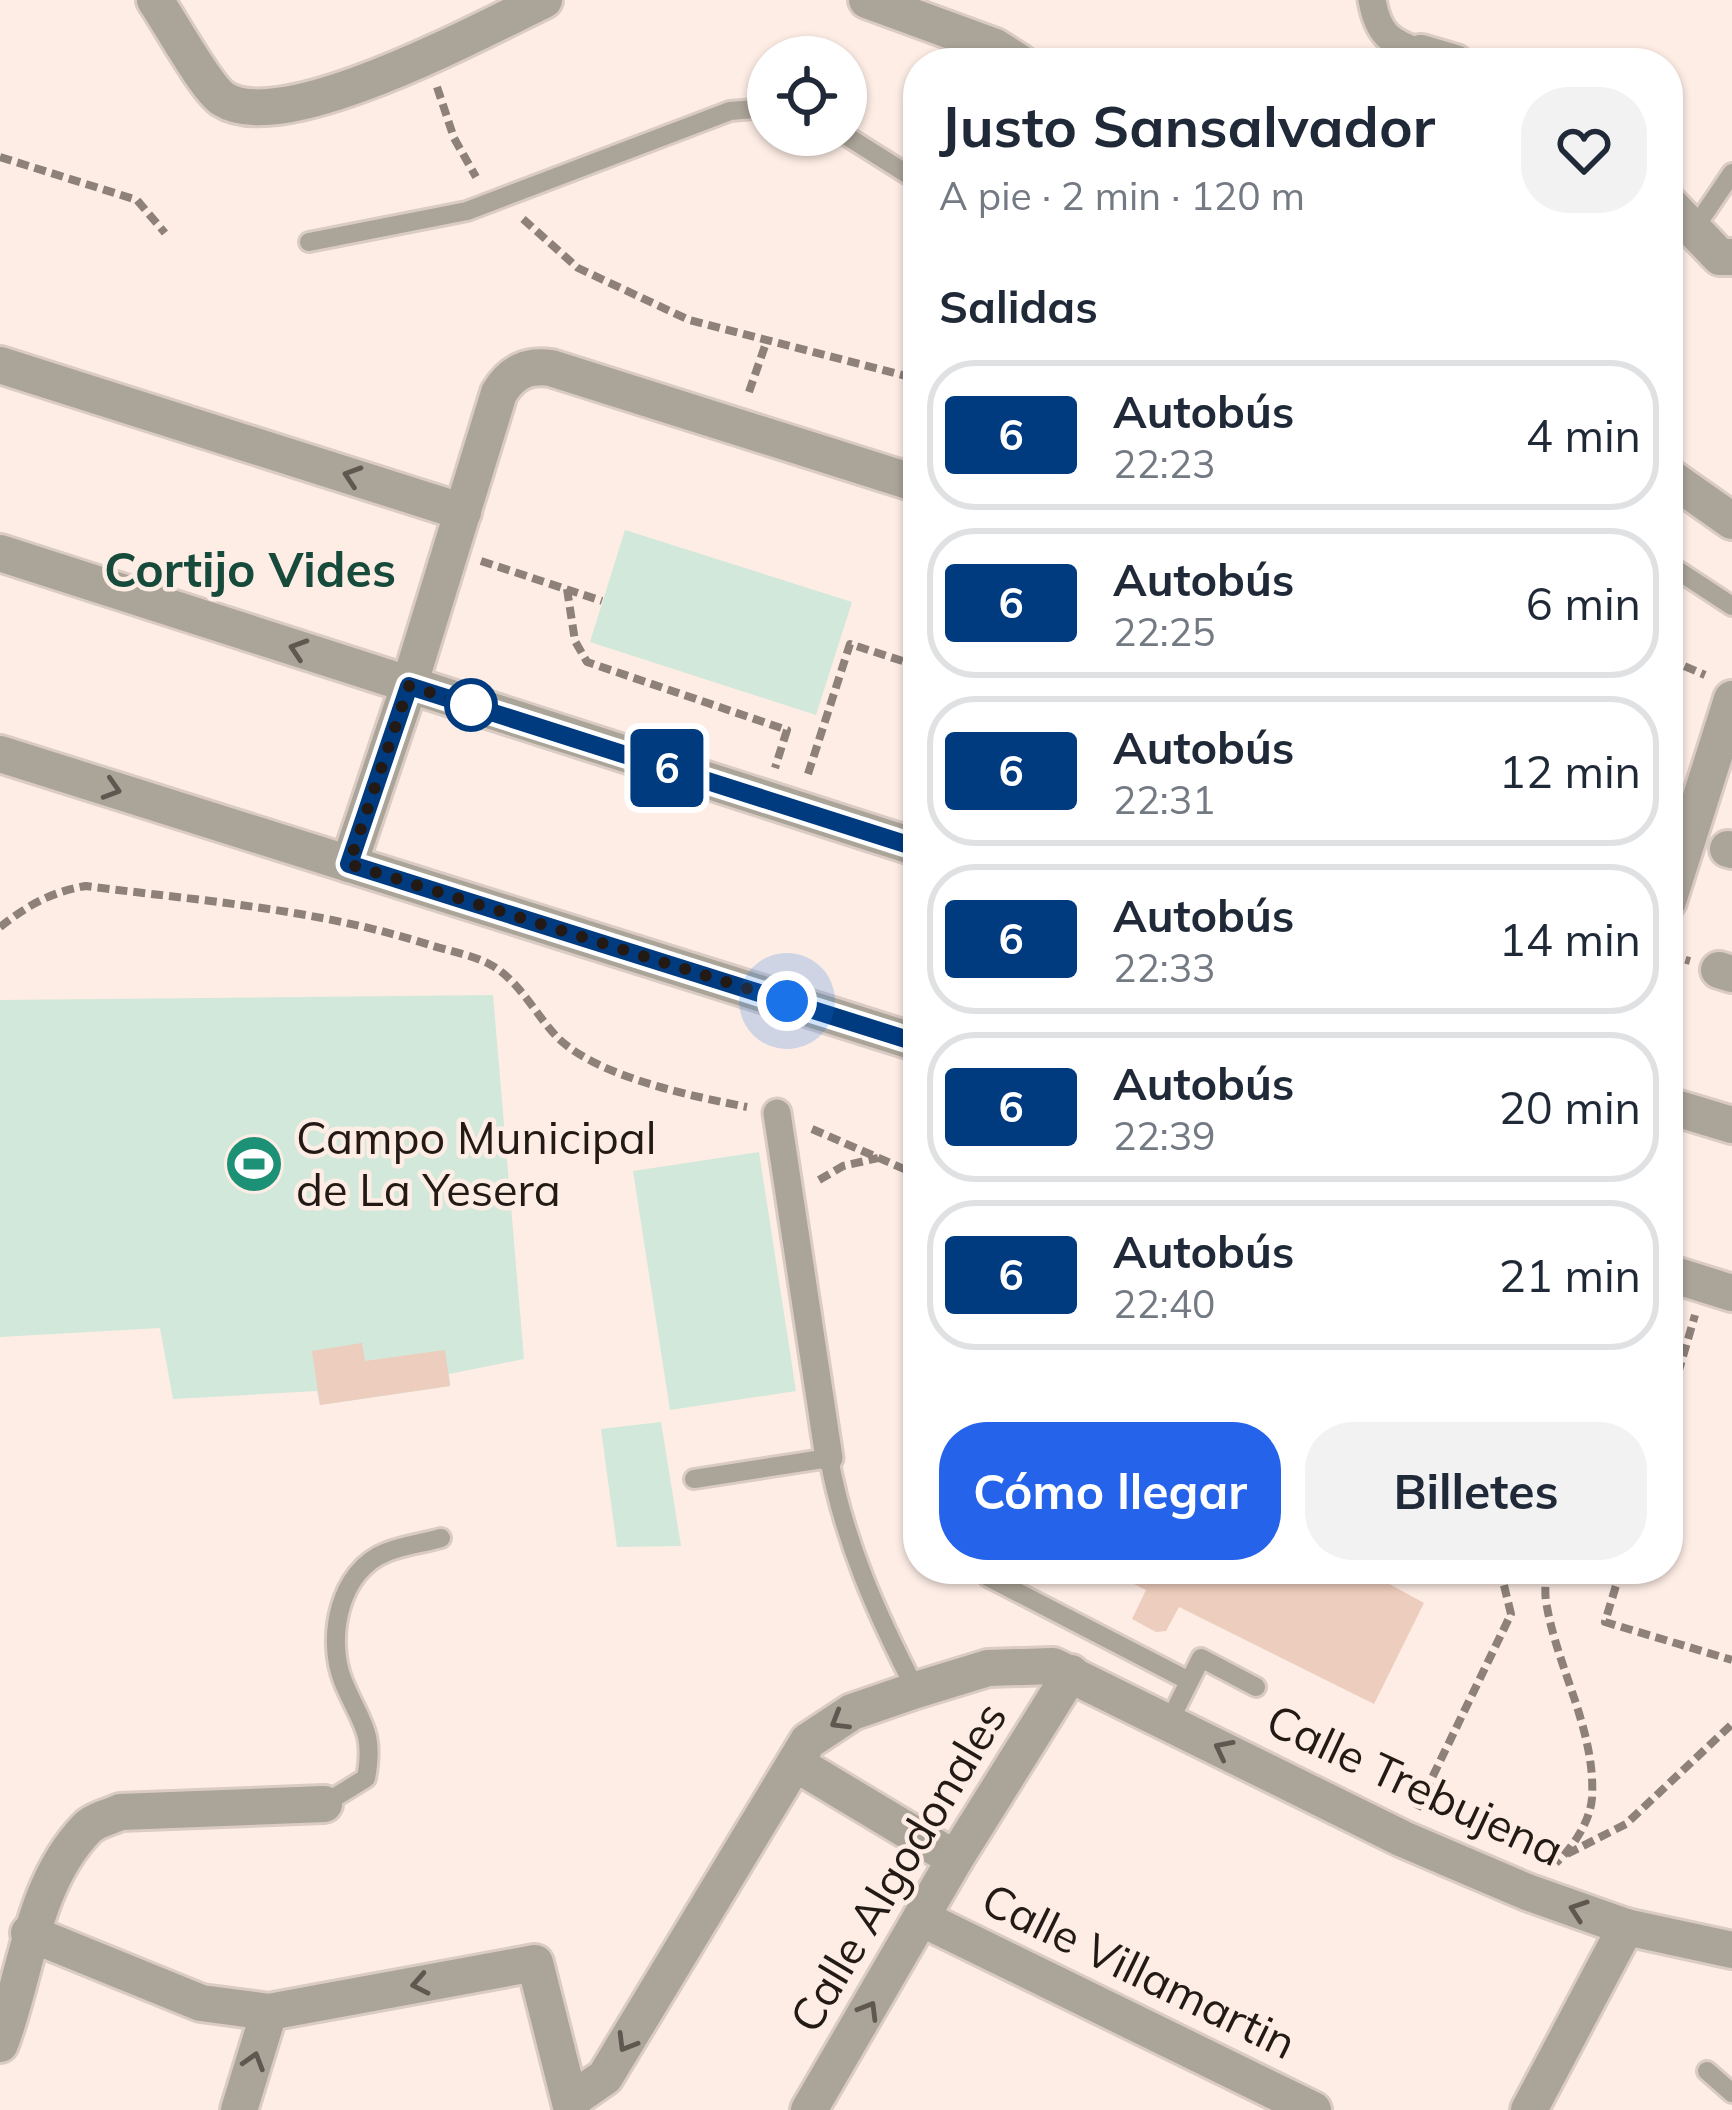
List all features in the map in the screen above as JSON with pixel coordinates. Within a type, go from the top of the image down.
[{"type":"street","points":[[155,0],[214,92],[241,107],[287,103],[366,83],[544,0]]},
{"type":"street","points":[[867,0],[997,48]]},
{"type":"street","points":[[1371,0],[1377,28],[1403,48]]},
{"type":"street","points":[[1683,221],[1728,262]]},
{"type":"street","points":[[0,364],[464,512]]},
{"type":"street","points":[[349,864],[499,393],[515,374],[526,368],[551,368],[903,479]]},
{"type":"street","points":[[1683,487],[1732,521]]},
{"type":"street","points":[[0,553],[903,843]]},
{"type":"street","points":[[1683,840],[1722,688]]},
{"type":"street","points":[[0,754],[903,1038]]},
{"type":"street","points":[[1683,1110],[1732,1125]]},
{"type":"street","points":[[777,1113],[829,1458]]},
{"type":"street","points":[[1683,1278],[1718,1289]]},
{"type":"street","points":[[29,1933],[201,2002],[269,2012],[535,1963],[571,2106],[605,2077],[808,1741],[852,1712],[988,1669],[1053,1666],[1071,1673]]},
{"type":"street","name":"Calle Trebujena","points":[[1071,1673],[1403,1839],[1527,1892],[1626,1927],[1732,1950]]},
{"type":"street","name":"Calle Algodonales","points":[[809,2110],[955,1858],[1071,1673]]},
{"type":"street","points":[[795,1763],[955,1858]]},
{"type":"street","points":[[0,2044],[29,1933],[64,1863],[89,1826],[120,1812],[324,1804]]},
{"type":"street","name":"Calle Villamartin","points":[[923,1918],[1313,2110]]},
{"type":"street","points":[[1528,2110],[1626,1927]]},
{"type":"street","points":[[239,2110],[269,2012]]},
{"type":"lane","points":[[309,242],[467,211],[730,111],[747,110]]},
{"type":"lane","points":[[867,149],[903,172]]},
{"type":"lane","points":[[1692,232],[1732,173]]},
{"type":"lane","points":[[1683,574],[1732,606]]},
{"type":"lane","points":[[694,1479],[829,1458],[840,1518],[878,1615],[916,1690]]},
{"type":"lane","points":[[324,1804],[366,1778],[370,1755],[368,1730],[341,1676],[335,1645],[344,1594],[360,1570],[383,1553],[441,1538]]},
{"type":"lane","points":[[1002,1584],[1189,1681]]},
{"type":"lane","points":[[1168,1722],[1201,1658],[1256,1687]]},
{"type":"lane","points":[[1707,2072],[1732,2092]]},
{"type":"path","points":[[428,57],[471,173],[578,268],[689,320],[903,375]]},
{"type":"path","points":[[0,157],[137,200],[165,233]]},
{"type":"path","points":[[736,428],[766,340]]},
{"type":"path","points":[[452,551],[602,601]]},
{"type":"path","points":[[567,590],[575,641],[587,662],[787,730],[781,804]]},
{"type":"path","points":[[781,804],[850,644],[903,661]]},
{"type":"path","points":[[1683,667],[1722,688]]},
{"type":"path","points":[[0,928],[26,906],[55,892],[86,886],[281,908],[388,933],[492,965],[579,1054],[672,1092],[777,1113],[903,1168]]},
{"type":"path","points":[[791,1204],[812,1184],[843,1166],[879,1158]]},
{"type":"path","points":[[1683,1372],[1718,1289]]},
{"type":"path","points":[[1403,1839],[1511,1614],[1504,1584]]},
{"type":"path","points":[[1527,1892],[1582,1830],[1592,1800],[1570,1675],[1546,1606],[1546,1584]]},
{"type":"path","points":[[1616,1584],[1605,1622],[1732,1660]]},
{"type":"path","points":[[1565,1854],[1626,1824],[1732,1724]]},
{"type":"green space","points":[[625,530],[852,602],[816,715],[590,642]]},
{"type":"green space","name":"Campo Municipal de La Yesera","points":[[493,995],[524,1359],[449,1374],[450,1386],[320,1405],[317,1391],[173,1399],[160,1328],[0,1337],[0,1000]]},
{"type":"green space","points":[[759,1152],[796,1391],[670,1410],[633,1171]]},
{"type":"green space","points":[[661,1422],[681,1546],[617,1547],[601,1429]]},
{"type":"building","points":[[362,1343],[365,1361],[445,1350],[450,1386],[320,1405],[312,1351]]},
{"type":"building","points":[[1134,1584],[1389,1584],[1424,1603],[1374,1704],[1179,1607],[1166,1631],[1156,1632],[1132,1619],[1146,1590]]},
{"type":"bus line","name":"6","points":[[903,843],[409,686],[349,864],[903,1038]]},
{"type":"place","name":"Campo Municipal de La Yesera","points":[[254,1164]]},
{"type":"district","name":"Cortijo Vides","points":[[250,570]]},
{"type":"route","points":[[471,705],[409,686],[349,864],[787,1001]]}]
